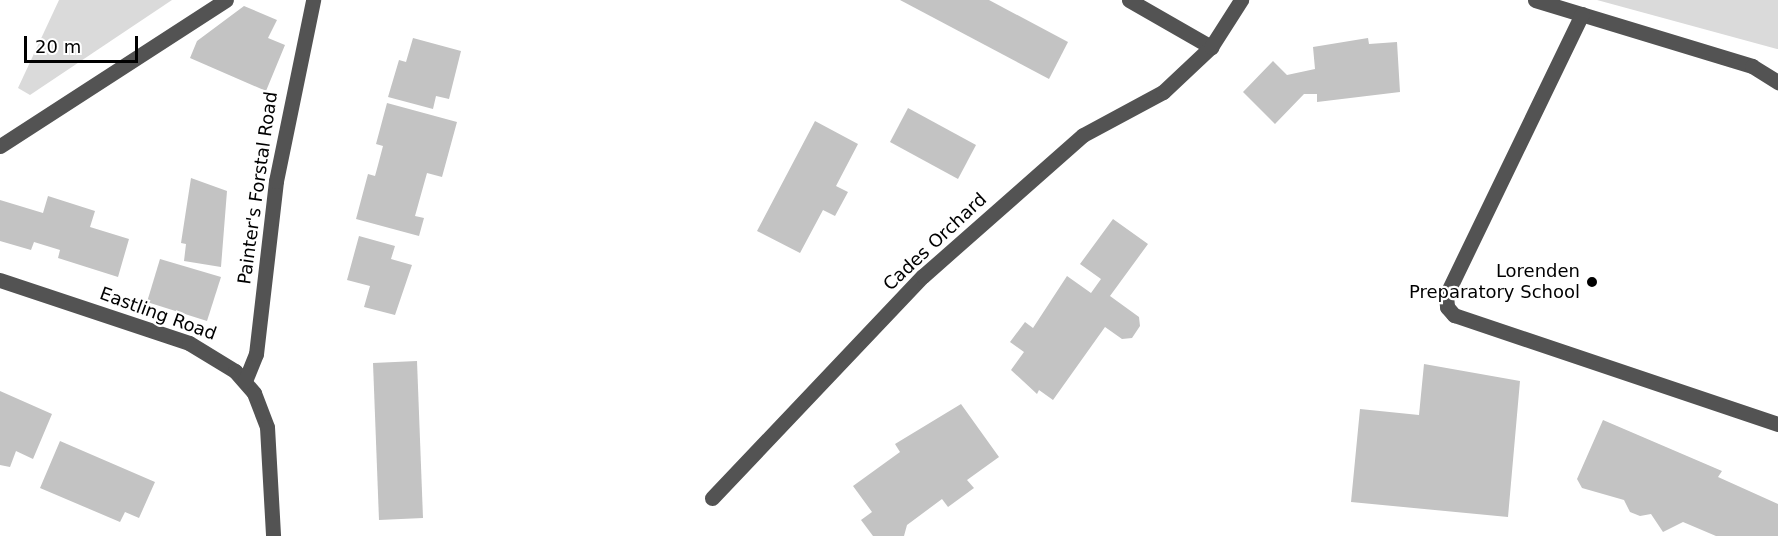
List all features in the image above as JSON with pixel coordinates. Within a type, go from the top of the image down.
[{"type":"street","points":[[0,146],[226,0]]},
{"type":"street","name":"Painter's Forstal Road","points":[[245,381],[256,354],[276,181],[313,0]]},
{"type":"street","points":[[1129,0],[1211,47]]},
{"type":"street","name":"Cades Orchard","points":[[712,498],[922,276],[1083,135],[1163,92],[1211,47],[1240,0]]},
{"type":"street","points":[[1535,0],[1752,66],[1778,82]]},
{"type":"street","points":[[1582,14],[1446,295],[1447,307],[1454,315],[1778,424]]},
{"type":"street","name":"Eastling Road","points":[[0,280],[189,342],[220,358],[245,381],[261,409],[270,443],[273,536]]},
{"type":"shaded area","points":[[59,0],[172,0],[30,95],[18,88]]},
{"type":"shaded area","points":[[1597,0],[1778,0],[1778,49],[1777,49]]},
{"type":"building","points":[[900,0],[989,0],[1068,42],[1049,79]]},
{"type":"building","points":[[244,6],[277,20],[268,38],[285,45],[266,91],[190,58],[197,41]]},
{"type":"building","points":[[413,38],[461,51],[449,99],[436,96],[433,109],[388,97],[399,60],[406,62]]},
{"type":"building","points":[[1368,38],[1369,44],[1397,42],[1400,92],[1317,102],[1317,94],[1304,94],[1275,124],[1243,92],[1273,61],[1287,75],[1315,69],[1313,47]]},
{"type":"building","points":[[387,103],[457,122],[442,177],[427,173],[415,216],[424,218],[419,236],[356,219],[368,174],[375,176],[378,165],[383,146],[376,144]]},
{"type":"building","points":[[908,108],[976,145],[958,179],[890,142]]},
{"type":"building","points":[[815,121],[858,144],[836,186],[848,192],[835,216],[823,210],[800,253],[757,231]]},
{"type":"building","points":[[191,178],[227,191],[221,267],[184,261],[186,244],[181,243]]},
{"type":"building","points":[[48,196],[95,211],[90,227],[129,239],[118,277],[58,258],[60,250],[34,242],[31,250],[0,241],[0,200],[43,213]]},
{"type":"building","points":[[1113,219],[1148,244],[1110,296],[1139,317],[1140,326],[1132,338],[1122,339],[1105,327],[1053,400],[1039,390],[1037,394],[1011,370],[1024,352],[1010,342],[1025,322],[1033,328],[1067,276],[1091,293],[1101,279],[1080,264]]},
{"type":"building","points":[[359,236],[395,246],[391,259],[412,265],[395,315],[364,307],[370,286],[347,280]]},
{"type":"building","points":[[160,259],[221,277],[207,321],[147,302]]},
{"type":"building","points":[[417,361],[423,518],[379,520],[373,363]]},
{"type":"building","points":[[1424,364],[1520,381],[1508,517],[1351,502],[1360,409],[1419,415]]},
{"type":"building","points":[[0,391],[52,414],[33,459],[16,451],[10,467],[0,465]]},
{"type":"building","points":[[961,404],[999,457],[967,480],[974,488],[948,507],[942,499],[907,525],[904,536],[873,536],[861,520],[872,512],[853,486],[900,452],[895,444]]},
{"type":"building","points":[[1603,420],[1722,471],[1718,477],[1778,504],[1778,536],[1716,536],[1683,522],[1663,532],[1651,514],[1640,516],[1630,512],[1624,500],[1582,488],[1577,479]]},
{"type":"building","points":[[60,441],[155,482],[139,518],[125,512],[120,522],[40,488]]},
{"type":"place","name":"Lorenden Preparatory School","points":[[1592,282]]}]
